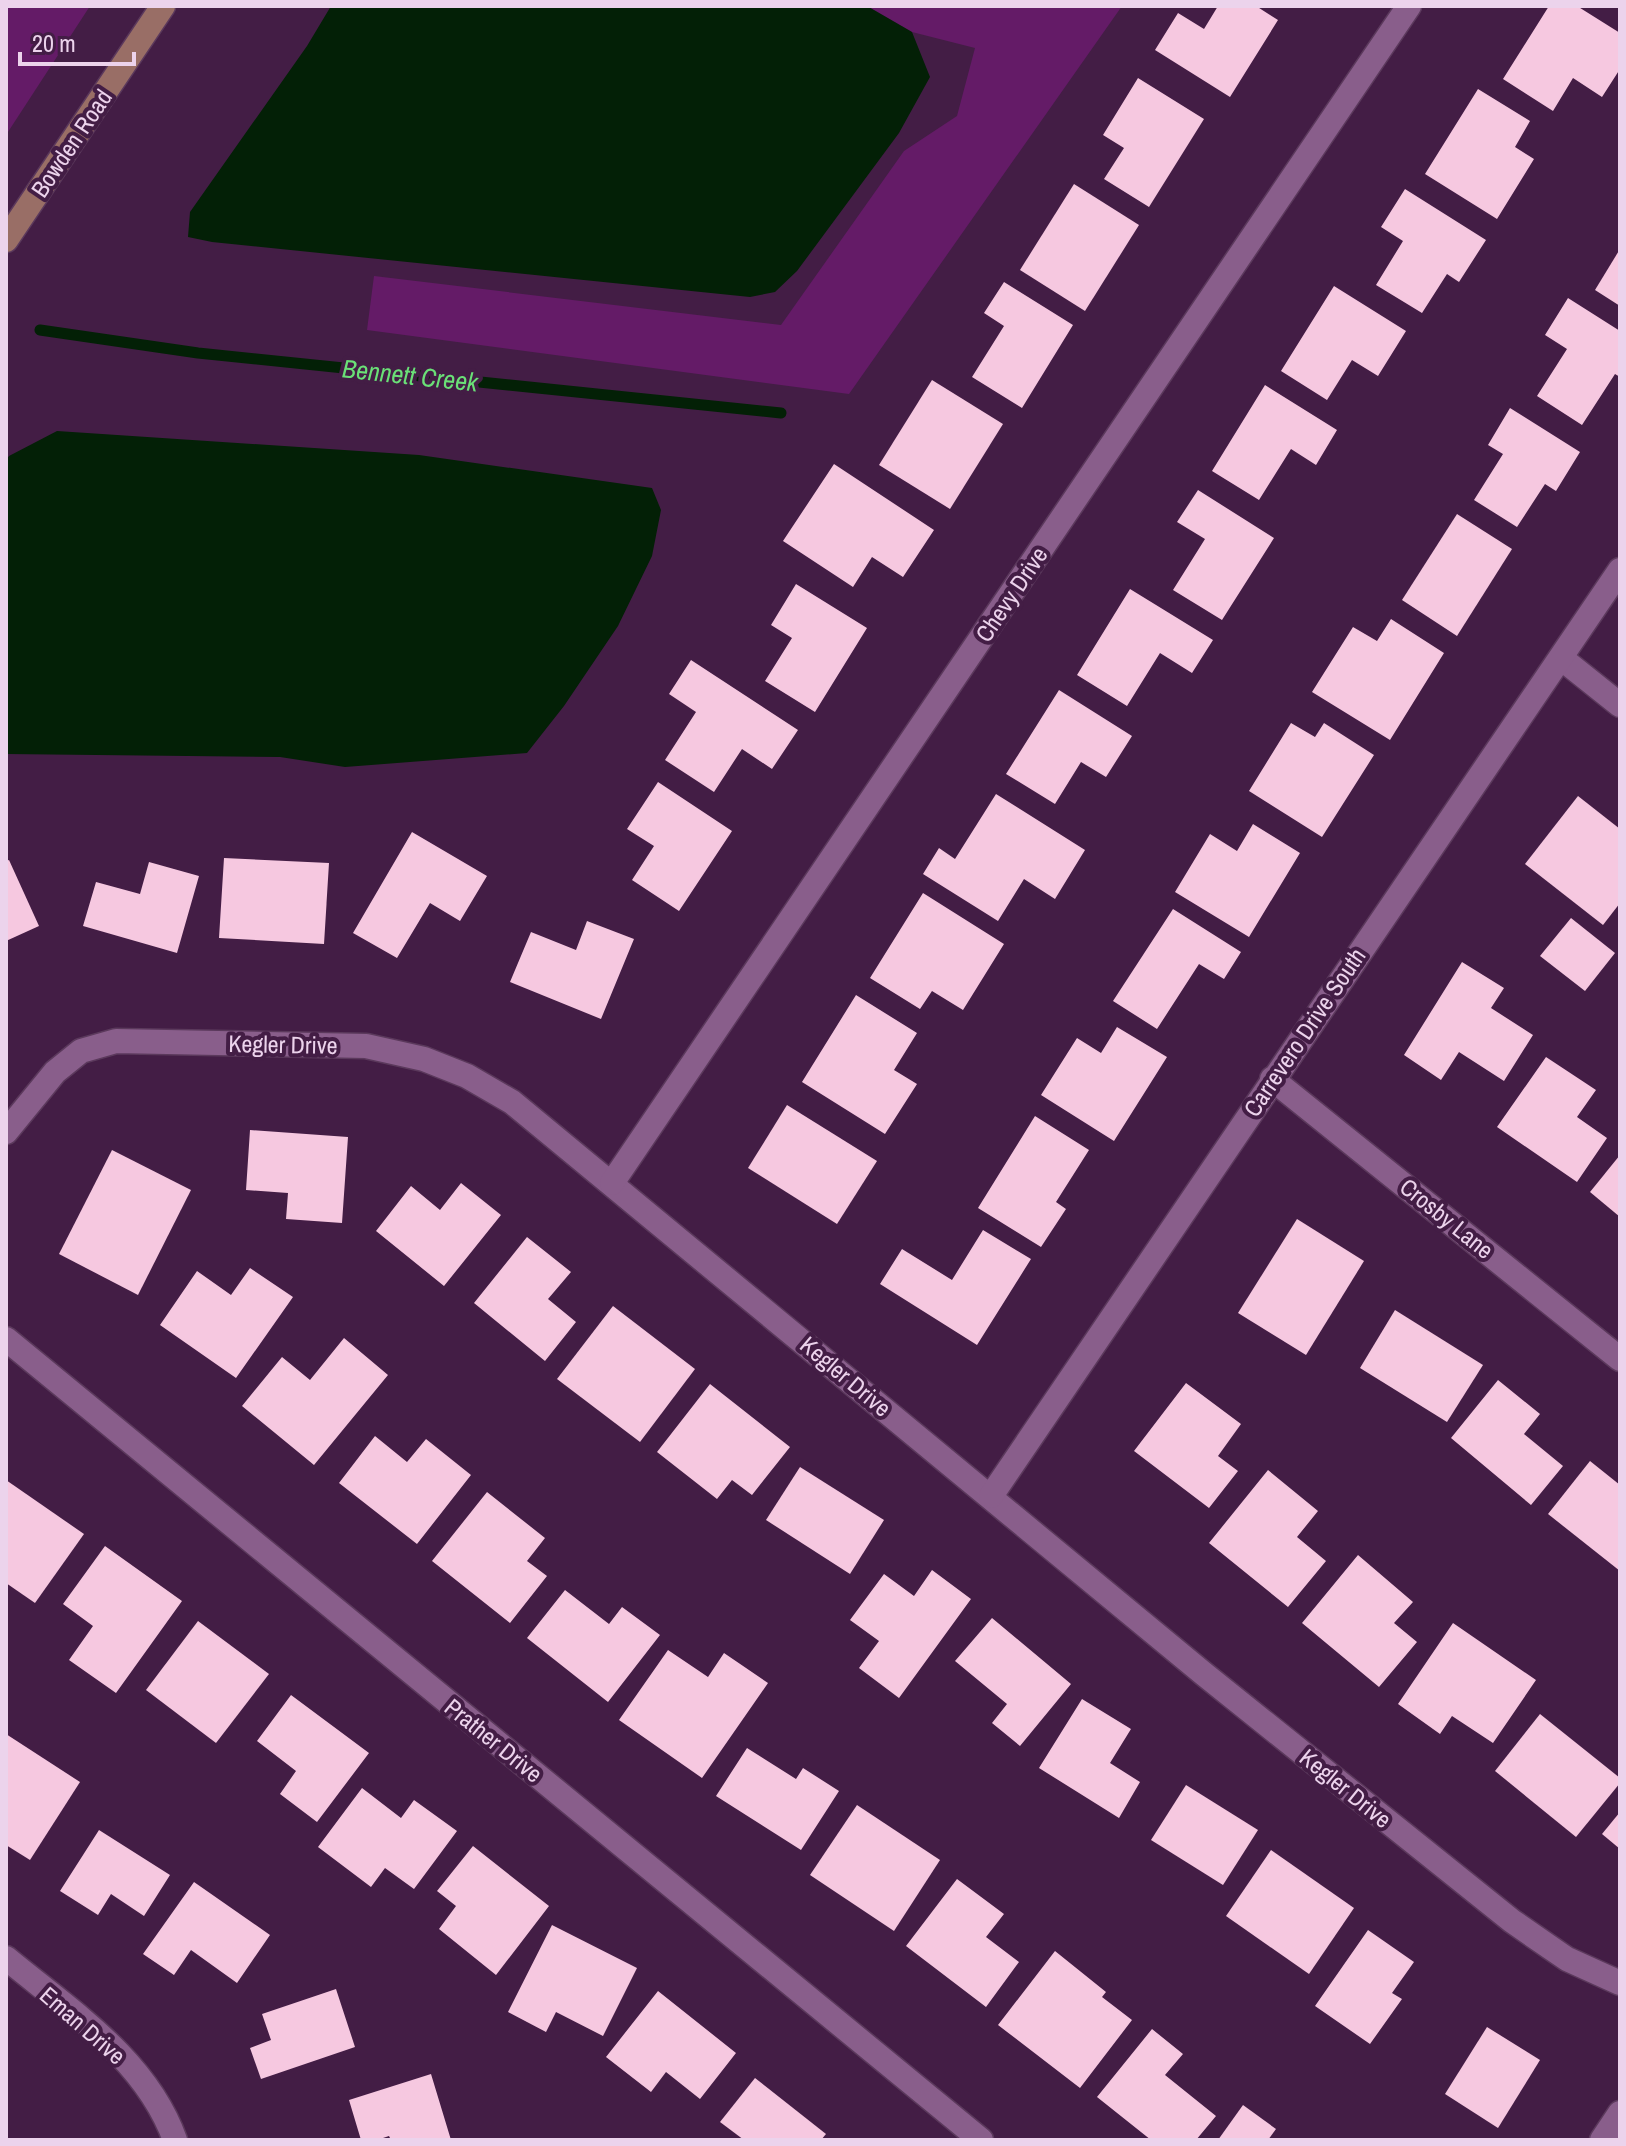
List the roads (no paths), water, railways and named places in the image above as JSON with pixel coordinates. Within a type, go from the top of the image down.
[{"type":"main road","name":"Bowden Road","points":[[6,240],[163,6]]},
{"type":"street","name":"Chevy Drive","points":[[612,1183],[1409,6]]},
{"type":"street","name":"Carrevero Drive South","points":[[991,1496],[1620,570]]},
{"type":"street","points":[[1561,658],[1620,705]]},
{"type":"street","name":"Kegler Drive","points":[[6,1132],[55,1072],[81,1051],[116,1041],[366,1046],[424,1059],[467,1076],[512,1102],[1216,1684],[1512,1921],[1567,1959],[1620,1983]]},
{"type":"street","name":"Crosby Lane","points":[[1272,1079],[1620,1359]]},
{"type":"street","name":"Prather Drive","points":[[6,1339],[981,2140]]},
{"type":"street","name":"Eman Drive","points":[[6,1958],[115,2048],[147,2087],[170,2124],[175,2140]]},
{"type":"street","points":[[1602,2140],[1620,2113]]},
{"type":"waterway","name":"Bennett Creek","points":[[40,330],[198,353],[781,413]]}]
